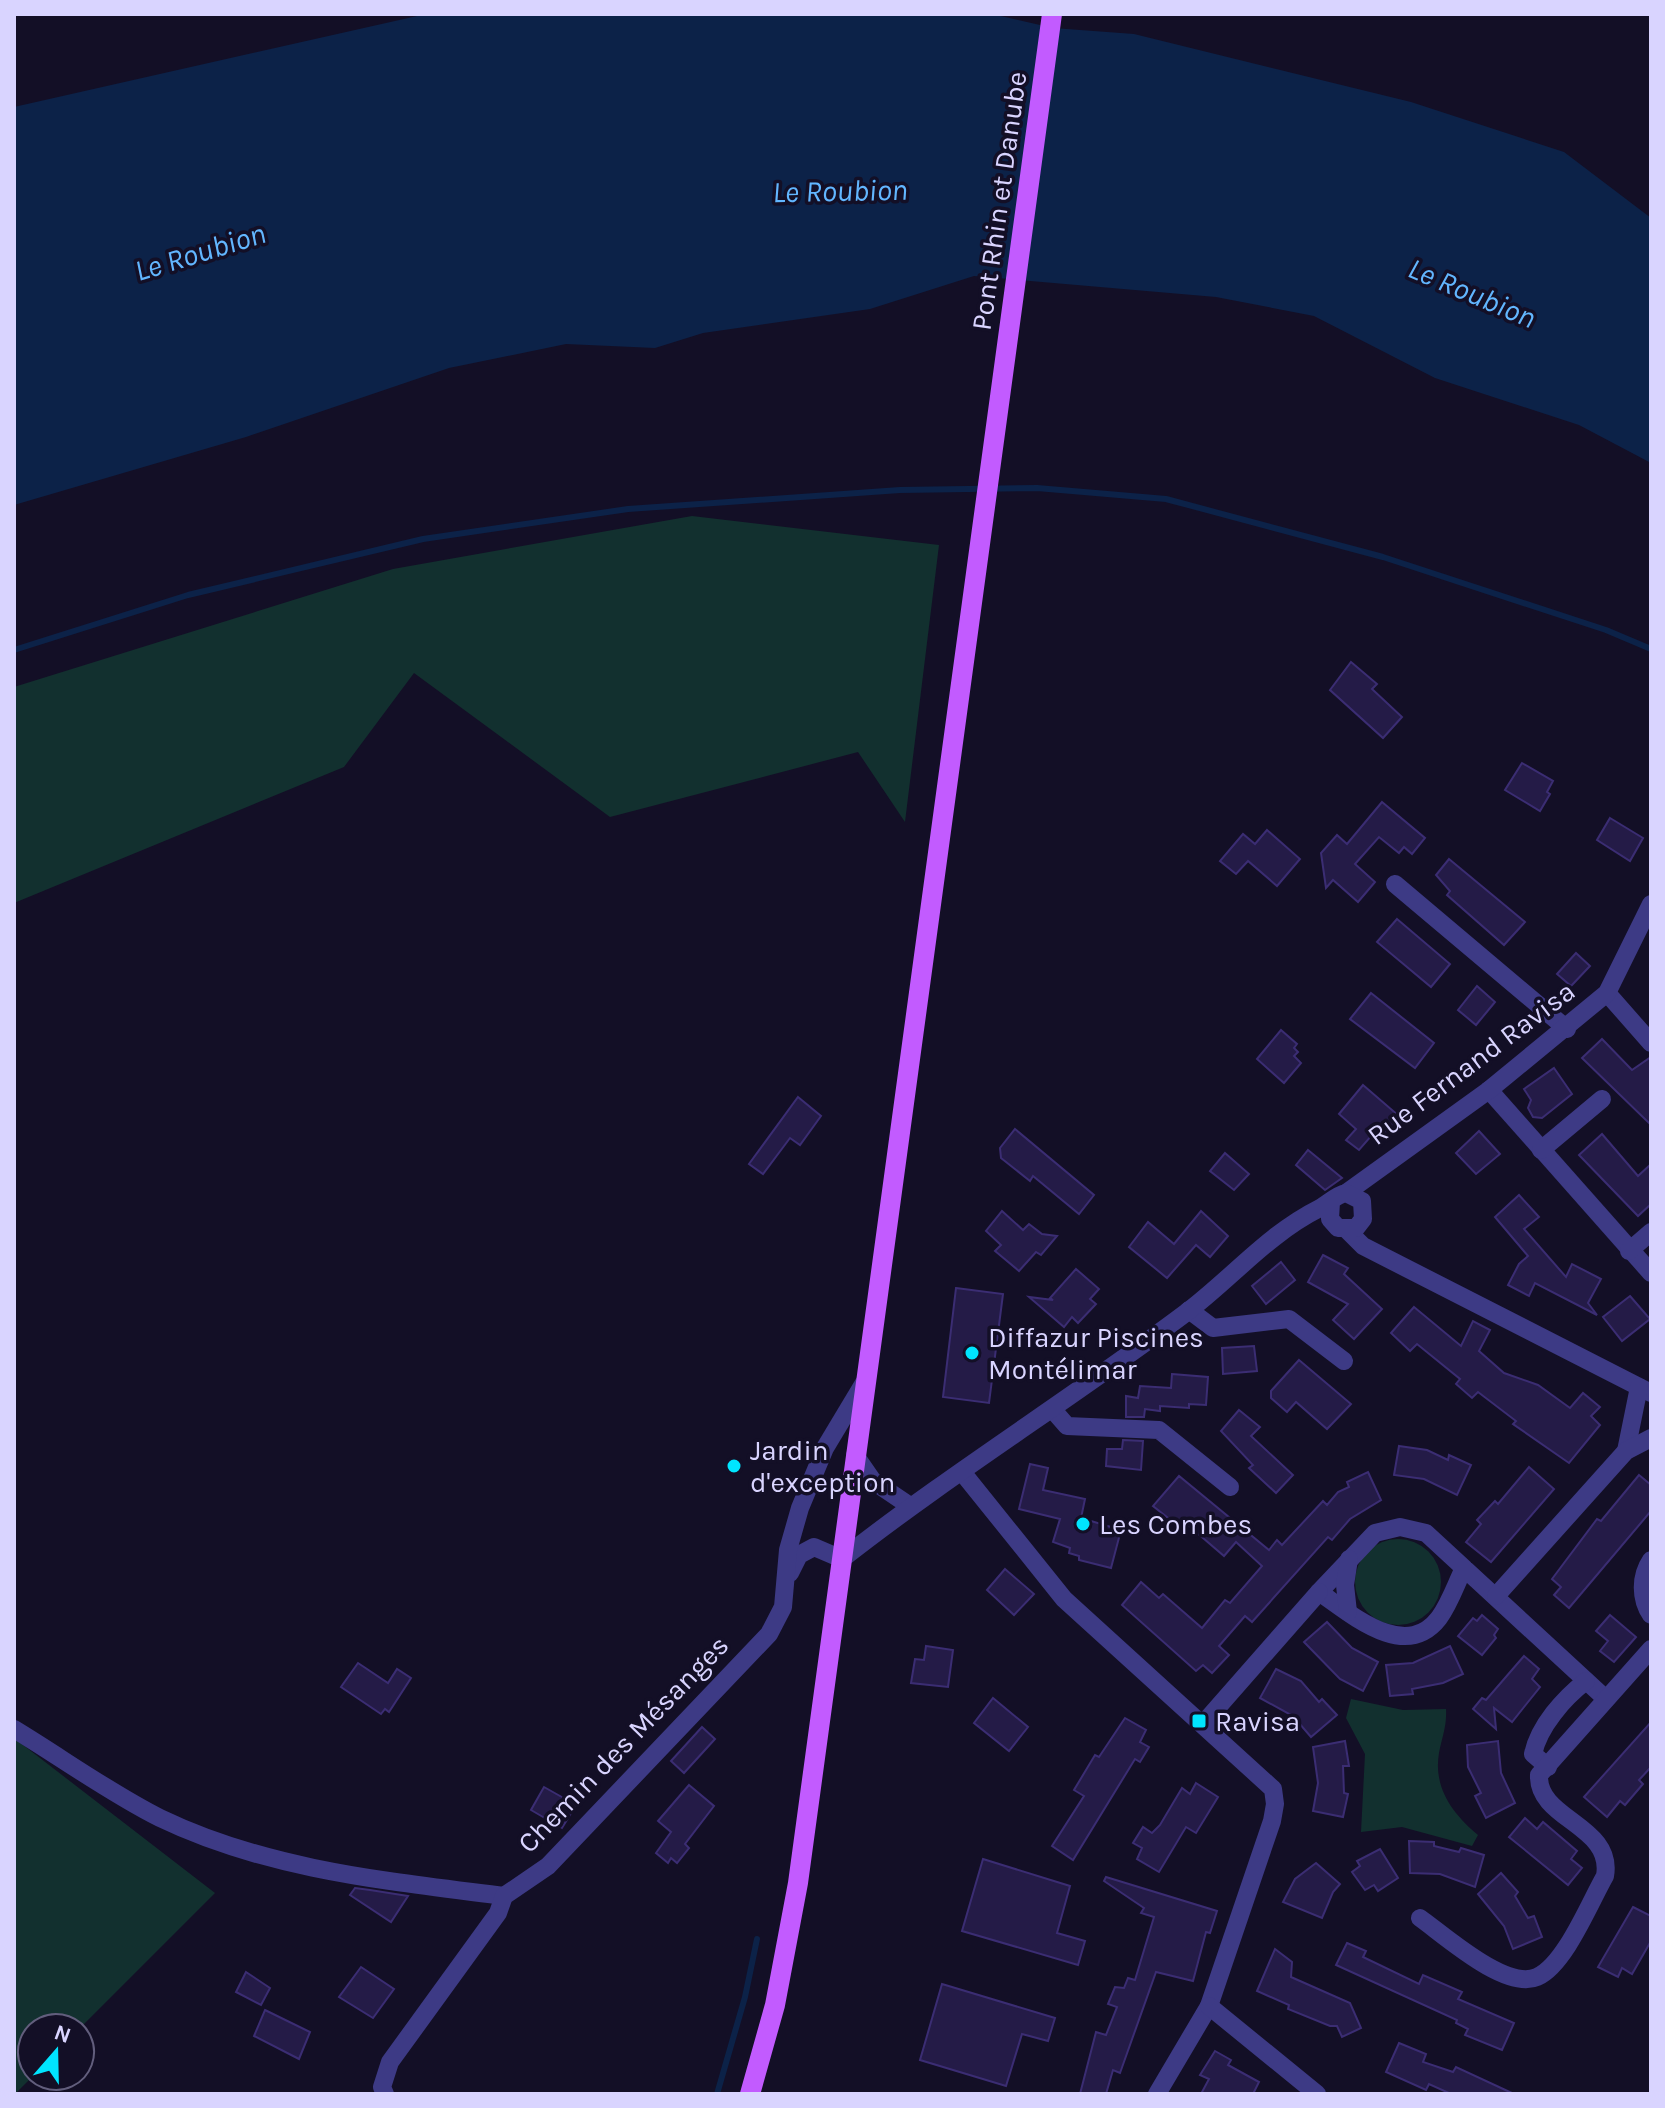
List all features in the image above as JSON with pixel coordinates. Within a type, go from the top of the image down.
[{"type":"main road","name":"Pont Rhin et Danube","points":[[750,2094],[775,2005],[798,1883],[1052,14]]},
{"type":"street","points":[[1395,884],[1567,1029]]},
{"type":"street","points":[[1651,904],[1607,993],[1651,1043]]},
{"type":"street","name":"Rue Fernand Ravisa","points":[[1340,1227],[1328,1214],[1350,1204],[1368,1175],[1489,1090],[1567,1029],[1607,993]]},
{"type":"street","points":[[1489,1090],[1651,1273]]},
{"type":"street","points":[[1541,1150],[1602,1099]]},
{"type":"street","points":[[842,1559],[910,1506],[1053,1410],[1189,1310],[1275,1234],[1298,1219],[1350,1204]]},
{"type":"street","points":[[1298,1219],[1356,1228],[1350,1204]]},
{"type":"street","points":[[1350,1204],[1386,1256]]},
{"type":"street","points":[[1340,1227],[1363,1246],[1645,1390],[1626,1451]]},
{"type":"street","points":[[1629,1251],[1651,1232]]},
{"type":"street","points":[[1189,1310],[1213,1328],[1289,1319],[1344,1361]]},
{"type":"street","name":"Chemin des Mésanges","points":[[385,2094],[382,2087],[390,2062],[498,1913],[504,1896],[548,1866],[769,1634],[783,1607],[788,1550],[800,1508],[825,1448],[864,1383]]},
{"type":"street","points":[[1053,1410],[1067,1426],[1159,1430],[1230,1487]]},
{"type":"street","points":[[1496,1596],[1626,1451],[1651,1438]]},
{"type":"street","points":[[855,1455],[873,1481],[910,1506]]},
{"type":"street","points":[[962,1472],[1064,1599],[1136,1668],[1273,1789],[1275,1804],[1272,1821],[1209,2006],[1157,2094]]},
{"type":"street","points":[[1203,1724],[1349,1559],[1375,1533],[1400,1527],[1426,1533],[1606,1699]]},
{"type":"street","name":"Chemin des Mésanges","points":[[786,1582],[799,1555],[814,1547],[842,1559]]},
{"type":"street","points":[[1348,1612],[1345,1585],[1349,1559]]},
{"type":"street","points":[[1651,1560],[1646,1567],[1642,1591],[1651,1615]]},
{"type":"street","points":[[1319,1592],[1387,1634],[1413,1634],[1436,1621],[1464,1568]]},
{"type":"street","points":[[1420,1918],[1498,1973],[1519,1979],[1537,1977],[1557,1960],[1605,1876],[1608,1862],[1600,1844],[1568,1818],[1539,1786],[1539,1775],[1651,1649]]},
{"type":"street","points":[[1548,1767],[1533,1754],[1536,1737],[1573,1691],[1586,1681]]},
{"type":"street","points":[[14,1729],[159,1817],[220,1842],[282,1862],[504,1896]]},
{"type":"street","points":[[1209,2006],[1317,2094]]},
{"type":"green space","points":[[692,516],[939,545],[905,822],[858,752],[610,817],[414,673],[344,767],[14,903],[14,687],[393,569]]},
{"type":"green space","points":[[1398,1539],[1422,1546],[1434,1558],[1441,1582],[1434,1606],[1422,1618],[1398,1625],[1374,1618],[1362,1606],[1355,1582],[1362,1558],[1374,1546]]},
{"type":"green space","points":[[1351,1699],[1403,1710],[1446,1709],[1439,1753],[1439,1778],[1453,1809],[1478,1835],[1472,1846],[1402,1827],[1361,1832],[1365,1754],[1346,1718]]},
{"type":"green space","points":[[14,1738],[215,1893],[96,2012],[16,2012],[15,2094]]},
{"type":"water","name":"Le Roubion","points":[[426,14],[992,14],[1053,28],[1134,34],[1411,102],[1564,152],[1651,218],[1651,463],[1579,425],[1435,378],[1314,316],[1216,297],[974,276],[870,309],[703,333],[655,348],[566,344],[449,368],[246,437],[14,505],[14,107]]},
{"type":"building","points":[[1351,662],[1377,684],[1372,689],[1402,717],[1383,738],[1330,690]]},
{"type":"building","points":[[1522,763],[1553,781],[1547,792],[1550,794],[1540,811],[1505,790]]},
{"type":"building","points":[[1382,802],[1425,838],[1412,854],[1404,847],[1399,853],[1379,837],[1355,864],[1375,882],[1358,902],[1333,880],[1326,888],[1321,853],[1337,835],[1347,844]]},
{"type":"building","points":[[1610,818],[1643,838],[1630,861],[1597,840]]},
{"type":"building","points":[[1267,830],[1300,859],[1277,886],[1248,861],[1236,874],[1220,861],[1243,834],[1255,844]]},
{"type":"building","points":[[1449,859],[1525,922],[1504,945],[1447,895],[1450,891],[1436,875]]},
{"type":"building","points":[[1397,919],[1450,964],[1431,987],[1377,942]]},
{"type":"building","points":[[1576,953],[1590,966],[1571,986],[1557,974]]},
{"type":"building","points":[[1477,986],[1495,1002],[1476,1025],[1458,1010]]},
{"type":"building","points":[[1371,993],[1434,1043],[1415,1068],[1350,1019]]},
{"type":"building","points":[[1281,1030],[1297,1044],[1294,1048],[1298,1052],[1294,1056],[1301,1063],[1284,1083],[1257,1059]]},
{"type":"building","points":[[1602,1039],[1632,1070],[1651,1057],[1651,1125],[1582,1058]]},
{"type":"building","points":[[1554,1068],[1572,1094],[1542,1118],[1533,1117],[1528,1108],[1531,1100],[1524,1089]]},
{"type":"building","points":[[1363,1085],[1399,1116],[1385,1133],[1378,1128],[1359,1150],[1346,1140],[1356,1129],[1339,1114]]},
{"type":"building","points":[[798,1097],[821,1116],[800,1145],[790,1138],[763,1174],[749,1164]]},
{"type":"building","points":[[1015,1129],[1094,1195],[1079,1214],[1033,1176],[1030,1181],[1001,1158],[1000,1148]]},
{"type":"building","points":[[1479,1131],[1500,1154],[1476,1174],[1456,1153]]},
{"type":"building","points":[[1602,1134],[1638,1176],[1651,1164],[1651,1204],[1638,1216],[1579,1155]]},
{"type":"building","points":[[1308,1150],[1342,1178],[1325,1190],[1296,1165]]},
{"type":"building","points":[[1225,1153],[1249,1174],[1234,1190],[1210,1171]]},
{"type":"building","points":[[1519,1195],[1539,1217],[1524,1229],[1566,1277],[1572,1264],[1601,1279],[1588,1303],[1597,1315],[1535,1283],[1529,1296],[1508,1285],[1519,1264],[1528,1256],[1495,1217]]},
{"type":"building","points":[[1002,1211],[1023,1230],[1029,1224],[1042,1234],[1057,1236],[1041,1255],[1036,1252],[1019,1271],[995,1251],[1001,1245],[986,1231]]},
{"type":"building","points":[[1201,1211],[1228,1236],[1210,1257],[1196,1245],[1167,1278],[1129,1247],[1148,1222],[1174,1244]]},
{"type":"building","points":[[1323,1255],[1348,1268],[1344,1274],[1382,1309],[1354,1339],[1333,1320],[1348,1304],[1308,1282]]},
{"type":"building","points":[[1281,1262],[1295,1280],[1266,1304],[1252,1286]]},
{"type":"building","points":[[1076,1269],[1099,1289],[1090,1299],[1096,1304],[1078,1323],[1072,1317],[1064,1327],[1029,1297],[1053,1300],[1050,1298]]},
{"type":"building","points":[[956,1288],[1003,1294],[989,1403],[943,1397]]},
{"type":"building","points":[[1630,1296],[1650,1319],[1622,1341],[1603,1317]]},
{"type":"building","points":[[1414,1307],[1461,1346],[1473,1321],[1490,1330],[1479,1351],[1504,1373],[1538,1385],[1570,1408],[1583,1393],[1600,1407],[1591,1416],[1600,1425],[1569,1463],[1513,1424],[1516,1421],[1478,1392],[1472,1398],[1456,1384],[1460,1379],[1417,1344],[1410,1351],[1391,1333]]},
{"type":"building","points":[[1254,1346],[1257,1371],[1223,1374],[1222,1348]]},
{"type":"building","points":[[1299,1360],[1351,1404],[1327,1429],[1296,1402],[1287,1412],[1271,1398],[1271,1391]]},
{"type":"building","points":[[1172,1374],[1208,1377],[1206,1405],[1189,1404],[1189,1408],[1160,1406],[1160,1411],[1145,1409],[1144,1417],[1126,1417],[1126,1396],[1138,1398],[1140,1386],[1171,1388]]},
{"type":"building","points":[[1239,1410],[1260,1427],[1251,1436],[1293,1475],[1276,1493],[1249,1468],[1253,1465],[1221,1431]]},
{"type":"building","points":[[1123,1440],[1143,1441],[1141,1470],[1106,1466],[1107,1449],[1122,1449]]},
{"type":"building","points":[[1399,1446],[1427,1450],[1448,1460],[1449,1455],[1471,1465],[1457,1495],[1424,1479],[1394,1475]]},
{"type":"building","points":[[1030,1464],[1048,1468],[1043,1490],[1085,1499],[1081,1518],[1121,1530],[1111,1568],[1079,1560],[1079,1556],[1069,1553],[1070,1548],[1053,1542],[1060,1519],[1019,1509]]},
{"type":"building","points":[[1529,1467],[1554,1489],[1491,1562],[1466,1542],[1481,1524],[1477,1520],[1495,1501],[1498,1504]]},
{"type":"building","points":[[1368,1472],[1381,1500],[1350,1519],[1332,1540],[1328,1537],[1252,1622],[1245,1616],[1219,1646],[1229,1655],[1212,1673],[1203,1665],[1196,1671],[1122,1605],[1141,1582],[1159,1598],[1163,1594],[1202,1628],[1225,1600],[1230,1603],[1262,1566],[1236,1542],[1224,1556],[1182,1520],[1177,1525],[1153,1506],[1179,1476],[1269,1550],[1277,1540],[1282,1545],[1323,1501],[1327,1505],[1338,1492],[1349,1487],[1347,1482]]},
{"type":"building","points":[[1639,1475],[1651,1485],[1651,1511],[1569,1608],[1554,1595],[1561,1587],[1552,1579],[1597,1519],[1601,1521]]},
{"type":"building","points":[[1005,1569],[1034,1594],[1014,1615],[987,1590]]},
{"type":"building","points":[[1482,1615],[1498,1629],[1494,1635],[1496,1638],[1482,1655],[1458,1636],[1473,1618],[1477,1621]]},
{"type":"building","points":[[1610,1615],[1636,1637],[1614,1662],[1600,1651],[1608,1641],[1596,1631]]},
{"type":"building","points":[[1327,1622],[1352,1648],[1378,1662],[1363,1691],[1340,1679],[1304,1642]]},
{"type":"building","points":[[926,1646],[953,1650],[948,1687],[911,1683],[915,1659],[924,1660]]},
{"type":"building","points":[[1450,1646],[1463,1674],[1443,1683],[1412,1689],[1413,1694],[1390,1696],[1386,1665],[1413,1663]]},
{"type":"building","points":[[1524,1656],[1539,1669],[1532,1679],[1540,1687],[1512,1722],[1494,1708],[1496,1729],[1473,1709],[1482,1698],[1486,1700]]},
{"type":"building","points":[[358,1663],[388,1683],[397,1669],[411,1678],[389,1712],[385,1709],[381,1714],[341,1687]]},
{"type":"building","points":[[1276,1669],[1301,1681],[1319,1702],[1322,1699],[1337,1715],[1311,1737],[1293,1716],[1260,1698]]},
{"type":"building","points":[[993,1698],[1028,1727],[1009,1751],[974,1723]]},
{"type":"building","points":[[1125,1718],[1146,1730],[1140,1742],[1149,1747],[1140,1762],[1135,1759],[1073,1860],[1052,1846],[1084,1796],[1074,1790],[1095,1755],[1099,1757]]},
{"type":"building","points":[[1651,1722],[1651,1767],[1639,1780],[1643,1784],[1625,1805],[1620,1801],[1607,1817],[1584,1797]]},
{"type":"building","points":[[702,1727],[715,1739],[684,1773],[671,1761]]},
{"type":"building","points":[[1345,1741],[1349,1766],[1343,1766],[1344,1793],[1348,1794],[1343,1817],[1313,1811],[1318,1783],[1313,1747]]},
{"type":"building","points":[[1498,1741],[1501,1773],[1515,1803],[1486,1818],[1475,1796],[1481,1793],[1468,1767],[1467,1745]]},
{"type":"building","points":[[1196,1783],[1218,1797],[1196,1833],[1186,1827],[1159,1872],[1137,1859],[1142,1848],[1133,1843],[1143,1827],[1152,1833],[1160,1825],[1182,1788],[1190,1794]]},
{"type":"building","points":[[689,1785],[714,1806],[685,1844],[689,1848],[677,1863],[671,1858],[668,1863],[656,1853],[671,1832],[658,1821]]},
{"type":"building","points":[[544,1787],[576,1805],[562,1828],[531,1810]]},
{"type":"building","points":[[1525,1818],[1537,1829],[1543,1822],[1577,1851],[1571,1859],[1582,1868],[1568,1885],[1509,1837]]},
{"type":"building","points":[[1409,1841],[1434,1842],[1434,1846],[1459,1852],[1461,1848],[1484,1855],[1475,1887],[1440,1874],[1410,1873]]},
{"type":"building","points":[[1380,1849],[1398,1878],[1378,1891],[1374,1885],[1365,1890],[1352,1872],[1360,1866],[1357,1861]]},
{"type":"building","points":[[983,1859],[1070,1886],[1057,1933],[1085,1941],[1078,1965],[962,1931]]},
{"type":"building","points":[[1316,1863],[1340,1884],[1333,1892],[1322,1918],[1283,1902],[1295,1879]]},
{"type":"building","points":[[1501,1873],[1518,1892],[1515,1896],[1528,1918],[1534,1916],[1542,1937],[1513,1949],[1504,1926],[1478,1894]]},
{"type":"building","points":[[1106,1877],[1217,1911],[1210,1933],[1206,1932],[1193,1981],[1156,1972],[1120,2073],[1113,2070],[1106,2094],[1080,2094],[1096,2032],[1106,2035],[1117,2007],[1108,2004],[1115,1987],[1124,1988],[1128,1978],[1135,1980],[1154,1917],[1141,1913],[1144,1908],[1104,1881]]},
{"type":"building","points":[[355,1888],[408,1896],[391,1922],[350,1895]]},
{"type":"building","points":[[1633,1907],[1651,1916],[1651,1941],[1632,1974],[1622,1968],[1618,1977],[1598,1967]]},
{"type":"building","points":[[1347,1943],[1366,1951],[1363,1957],[1419,1984],[1423,1975],[1462,1992],[1458,1999],[1514,2023],[1502,2050],[1465,2035],[1468,2029],[1456,2023],[1457,2020],[1336,1965]]},
{"type":"building","points":[[1275,1949],[1292,1962],[1291,1977],[1350,2003],[1361,2028],[1342,2037],[1337,2026],[1288,2009],[1289,2005],[1257,1991]]},
{"type":"building","points":[[361,1967],[394,1989],[373,2018],[339,1997]]},
{"type":"building","points":[[246,1972],[270,1988],[261,2005],[236,1992]]},
{"type":"building","points":[[942,1984],[1055,2018],[1048,2041],[1022,2034],[1006,2086],[920,2060]]},
{"type":"building","points":[[265,2010],[310,2032],[299,2059],[254,2036]]},
{"type":"building","points":[[1399,2043],[1426,2054],[1423,2062],[1453,2072],[1456,2067],[1514,2094],[1451,2094],[1429,2084],[1426,2090],[1386,2072]]},
{"type":"building","points":[[1215,2051],[1231,2060],[1228,2065],[1259,2082],[1253,2094],[1201,2094],[1209,2079],[1200,2075]]},
{"type":"waterway","points":[[14,650],[188,595],[423,539],[628,509],[900,490],[1037,488],[1166,499],[1383,557],[1606,630],[1651,649]]},
{"type":"waterway","points":[[717,2094],[745,1997],[757,1939]]},
{"type":"place","name":"Diffazur Piscines Montélimar","points":[[972,1353]]},
{"type":"place","name":"Jardin d'exception","points":[[734,1466]]},
{"type":"place","name":"Les Combes","points":[[1083,1524]]},
{"type":"place","name":"Ravisa","points":[[1199,1721]]}]
